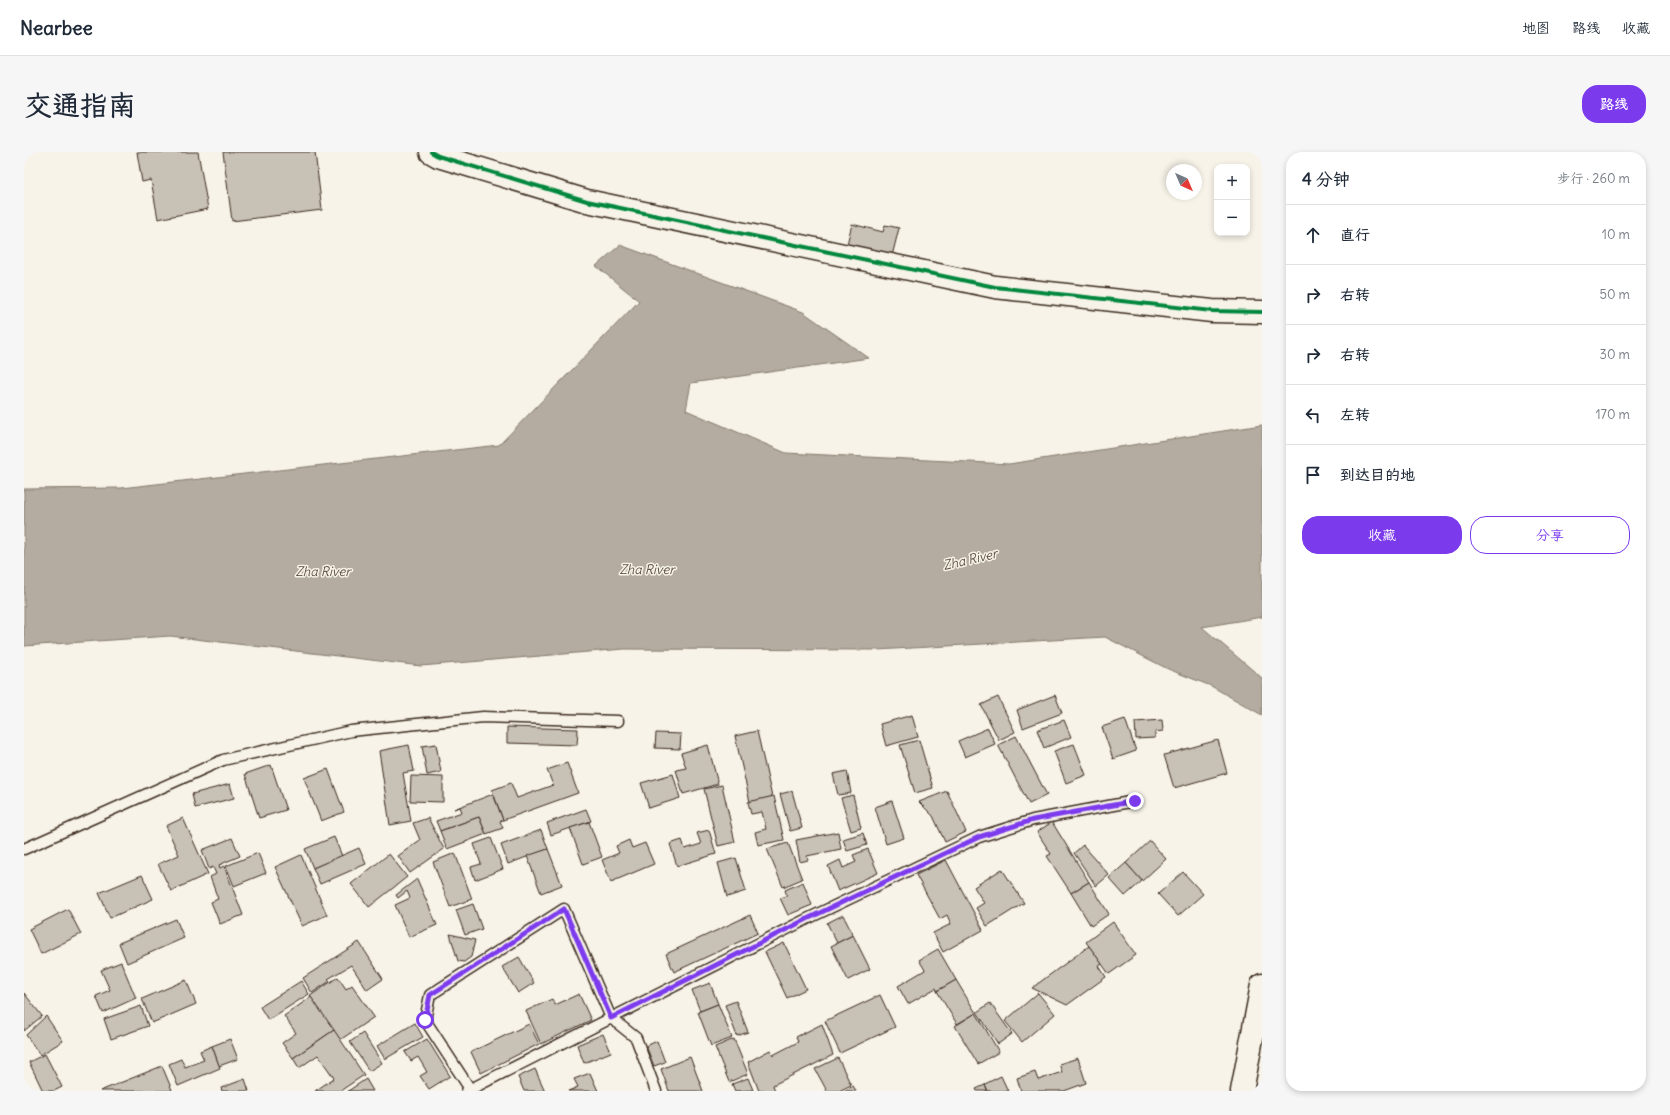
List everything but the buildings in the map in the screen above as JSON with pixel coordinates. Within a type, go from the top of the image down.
[{"type":"street","points":[[431,152],[438,156],[587,201],[995,287],[1212,312],[1262,312]]},
{"type":"street","points":[[1242,1091],[1262,985]]},
{"type":"lane","points":[[24,849],[223,760],[351,732],[483,717],[618,721]]},
{"type":"lane","points":[[656,1091],[636,1038],[611,1018],[564,909],[430,995],[425,1020],[469,1090],[611,1018],[807,919],[979,837],[1033,820],[1135,801]]},
{"type":"water","name":"Zha River","points":[[620,245],[803,312],[869,358],[691,383],[686,410],[786,453],[1009,464],[1262,425],[1262,617],[1202,627],[1262,678],[1262,715],[1211,686],[1168,669],[1105,637],[877,650],[624,649],[421,666],[170,636],[24,646],[24,489],[121,488],[499,445],[639,301],[596,266]]},
{"type":"cycle path","points":[[431,152],[438,156],[587,201],[995,287],[1212,311],[1262,312]]},
{"type":"route","points":[[425,1020],[430,995],[564,909],[611,1018],[807,919],[979,837],[1033,820],[1135,801]]}]
